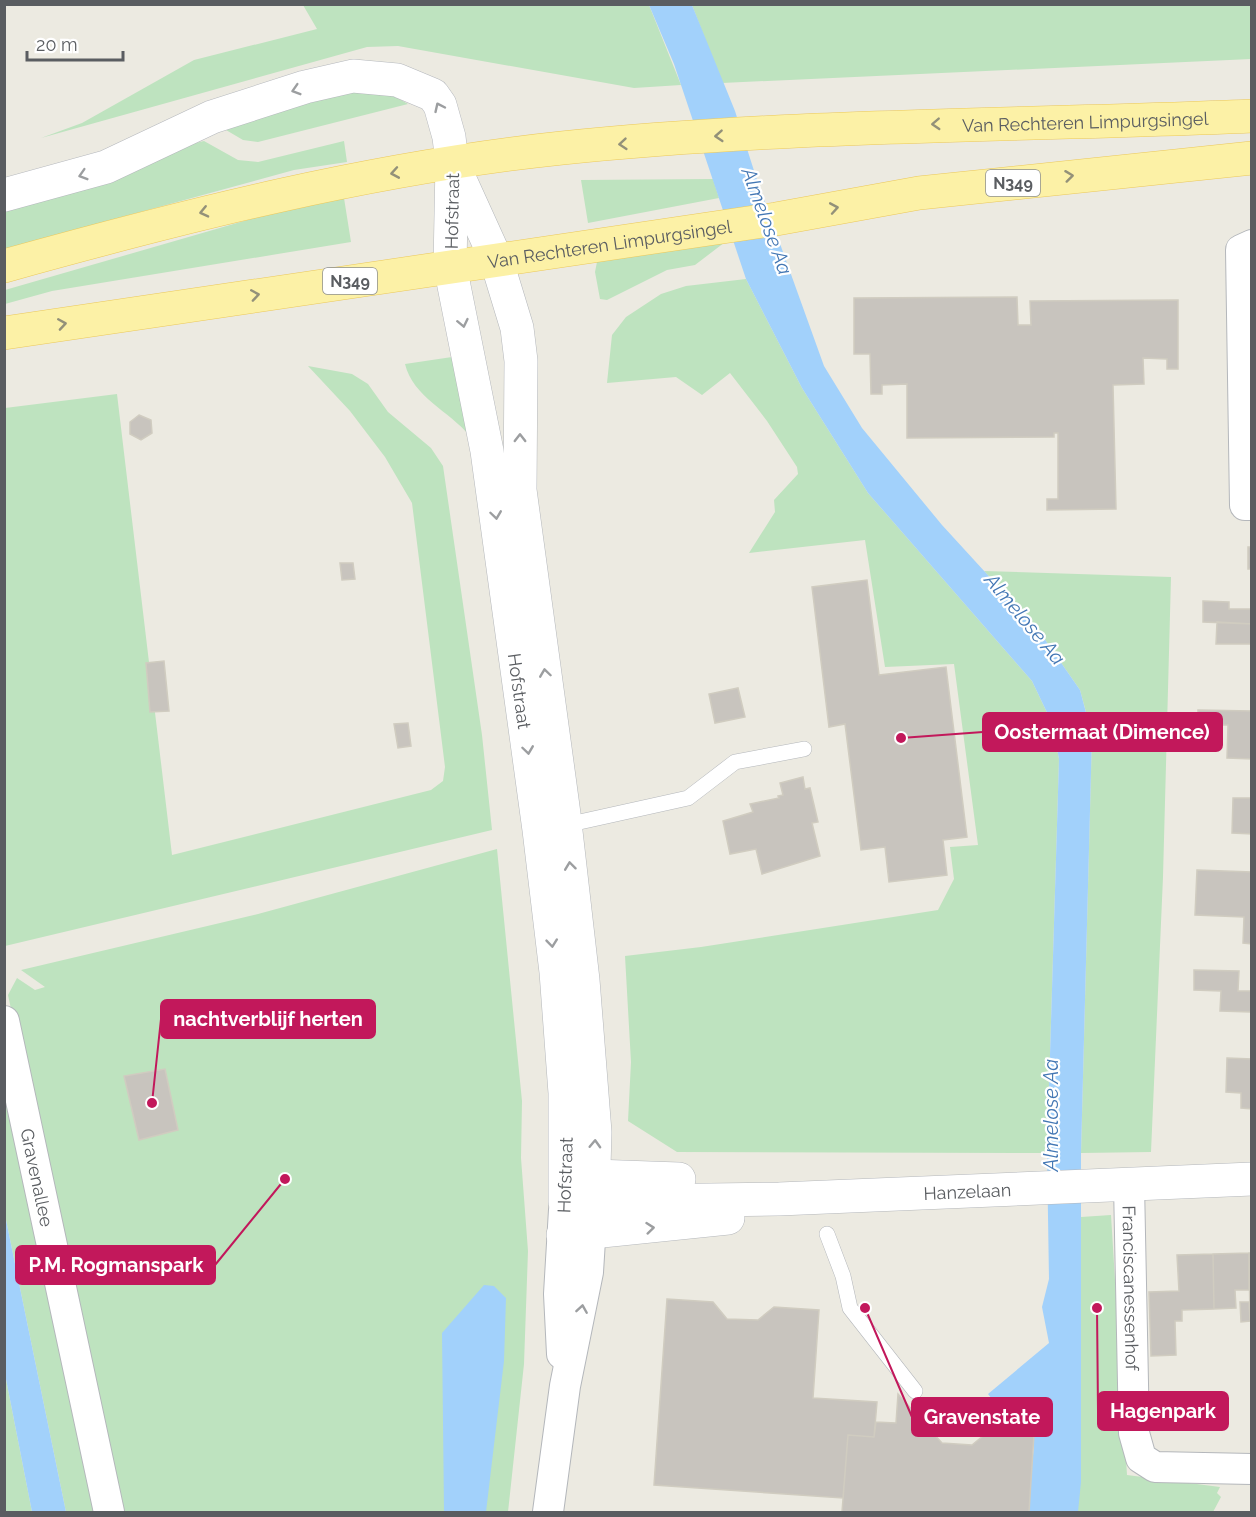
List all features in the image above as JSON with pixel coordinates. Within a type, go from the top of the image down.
[{"type":"main road","name":"Van Rechteren Limpurgsingel","points":[[4,266],[201,212],[453,163],[562,148],[756,133],[944,124],[1251,116]]},
{"type":"main road","name":"Van Rechteren Limpurgsingel","points":[[4,333],[776,219],[920,194],[1251,158]]},
{"type":"street","points":[[4,195],[106,167],[212,117],[305,87],[353,76],[397,80],[433,95],[440,105],[453,163]]},
{"type":"street","name":"Hofstraat","points":[[453,163],[496,259],[517,328],[521,361],[520,490],[566,825],[584,980],[595,1132],[581,1210],[559,1294],[565,1386],[548,1512]]},
{"type":"street","name":"Hofstraat","points":[[453,163],[450,266],[487,451],[539,830],[556,972],[566,1093],[581,1210]]},
{"type":"street","points":[[1246,247],[1245,505],[1251,505]]},
{"type":"street","name":"Gravenallee","points":[[4,1021],[109,1512]]},
{"type":"street","name":"Hanzelaan","points":[[581,1210],[1037,1186],[1251,1179]]},
{"type":"street","name":"Franciscanessenhof","points":[[1129,1184],[1134,1433],[1141,1458],[1155,1467],[1251,1469]]},
{"type":"lane","points":[[566,825],[688,798],[735,762],[804,749]]},
{"type":"lane","points":[[827,1234],[843,1276],[850,1308],[915,1391]]},
{"type":"green space","points":[[303,5],[649,5],[681,85],[634,88],[398,46],[367,47],[41,138],[82,123],[194,60],[317,29]]},
{"type":"green space","points":[[692,5],[1251,5],[1251,59],[722,83]]},
{"type":"green space","points":[[384,90],[408,104],[258,142],[243,140],[226,130],[237,118],[312,92]]},
{"type":"green space","points":[[204,141],[238,160],[258,162],[344,141],[347,162],[294,170],[5,249],[5,210]]},
{"type":"green space","points":[[713,179],[719,198],[588,223],[581,180]]},
{"type":"green space","points":[[344,198],[351,242],[52,291],[5,304],[5,290],[258,217]]},
{"type":"green space","points":[[733,236],[695,265],[667,270],[607,300],[600,299],[595,272],[599,252]]},
{"type":"green space","points":[[746,279],[802,388],[868,493],[1032,681],[1052,723],[1059,759],[1047,1153],[677,1152],[628,1121],[631,1062],[625,956],[701,947],[938,910],[954,879],[950,847],[978,845],[954,664],[885,667],[865,540],[749,553],[775,512],[774,500],[798,474],[797,467],[767,421],[730,373],[702,395],[676,377],[607,383],[612,335],[626,317],[661,294],[686,286]]},
{"type":"green space","points":[[452,357],[470,436],[424,395],[409,376],[405,364]]},
{"type":"green space","points":[[308,366],[352,374],[368,384],[388,412],[431,448],[443,466],[482,735],[492,830],[5,946],[5,408],[117,394],[172,855],[431,790],[443,781],[445,767],[412,503],[385,457],[350,411]]},
{"type":"green space","points":[[984,571],[1171,577],[1163,877],[1151,1152],[1081,1153],[1092,734],[1080,690],[1039,631]]},
{"type":"green space","points":[[497,849],[522,1101],[521,1158],[528,1251],[524,1364],[508,1512],[120,1512],[8,995],[17,978],[35,990],[45,987],[21,970],[258,914]]},
{"type":"green space","points":[[4,1075],[96,1512],[66,1512],[5,1215]]},
{"type":"green space","points":[[1111,1215],[1127,1475],[1220,1487],[1217,1493],[1221,1497],[1213,1512],[1051,1512],[1081,1217]]},
{"type":"green space","points":[[5,1374],[32,1512],[5,1512]]},
{"type":"water","name":"Almelose Aa","points":[[649,5],[692,5],[735,111],[756,177],[824,366],[862,428],[942,525],[1039,631],[1080,690],[1092,735],[1081,1153],[1081,1482],[1078,1512],[1027,1512],[1034,1446],[1032,1435],[1018,1432],[988,1394],[1049,1343],[1042,1307],[1049,1279],[1047,1153],[1059,759],[1052,723],[1032,681],[868,493],[802,388],[746,279],[674,64]]},
{"type":"water","points":[[5,1215],[66,1512],[32,1512],[5,1374]]},
{"type":"water","points":[[484,1285],[494,1286],[506,1298],[504,1361],[486,1512],[444,1512],[442,1333]]},
{"type":"building","points":[[1017,297],[1018,325],[1031,325],[1030,301],[1178,300],[1178,369],[1167,369],[1167,359],[1143,358],[1144,384],[1113,385],[1116,509],[1047,510],[1047,499],[1058,499],[1058,433],[1054,433],[1054,437],[907,438],[907,384],[882,385],[882,394],[871,394],[870,354],[854,354],[854,298]]},
{"type":"building","points":[[139,415],[151,420],[152,433],[141,440],[130,434],[130,422]]},
{"type":"building","points":[[1248,547],[1252,547],[1252,569],[1248,569]]},
{"type":"building","points":[[340,563],[353,563],[355,579],[342,580]]},
{"type":"building","points":[[867,580],[879,675],[946,667],[967,837],[943,840],[947,875],[889,882],[885,847],[861,850],[845,724],[829,727],[812,587]]},
{"type":"building","points":[[1203,601],[1229,602],[1229,609],[1252,609],[1252,624],[1203,622]]},
{"type":"building","points":[[1217,622],[1252,624],[1252,644],[1216,644]]},
{"type":"building","points":[[164,661],[169,711],[150,712],[146,663]]},
{"type":"building","points":[[738,688],[745,717],[715,723],[709,694]]},
{"type":"building","points":[[1198,710],[1252,711],[1252,759],[1227,758],[1228,725],[1198,725]]},
{"type":"building","points":[[408,723],[411,746],[398,748],[394,724]]},
{"type":"building","points":[[803,777],[805,789],[810,788],[818,822],[812,823],[820,856],[762,874],[756,849],[730,854],[723,821],[753,812],[750,804],[779,798],[778,796],[783,795],[780,783]]},
{"type":"building","points":[[1233,798],[1252,798],[1252,834],[1232,833]]},
{"type":"building","points":[[1197,870],[1252,872],[1252,944],[1243,943],[1244,917],[1195,915]]},
{"type":"building","points":[[1194,970],[1239,971],[1238,991],[1252,991],[1252,1030],[1251,1012],[1220,1011],[1221,991],[1194,990]]},
{"type":"building","points":[[1227,1058],[1252,1059],[1252,1109],[1241,1108],[1241,1093],[1226,1092]]},
{"type":"building","points":[[165,1069],[178,1130],[139,1140],[124,1076]]},
{"type":"building","points":[[1249,1253],[1252,1253],[1252,1321],[1250,1321]]},
{"type":"building","points":[[1249,1253],[1249,1290],[1235,1290],[1236,1308],[1214,1309],[1213,1254]]},
{"type":"building","points":[[1213,1254],[1214,1309],[1182,1310],[1182,1321],[1175,1321],[1176,1355],[1151,1356],[1149,1292],[1179,1291],[1177,1255]]},
{"type":"building","points":[[667,1299],[713,1302],[727,1319],[758,1320],[774,1307],[819,1310],[813,1398],[877,1402],[874,1437],[848,1435],[843,1498],[654,1485]]},
{"type":"building","points":[[1240,1302],[1249,1302],[1250,1321],[1241,1322]]},
{"type":"building","points":[[898,1394],[942,1443],[972,1445],[989,1431],[1034,1434],[1029,1512],[842,1512],[848,1435],[874,1437],[876,1422],[896,1423]]},
{"type":"place","name":"Oostermaat (Dimence)","points":[[901,738]]},
{"type":"place","name":"nachtverblijf herten","points":[[152,1103]]},
{"type":"place","name":"P.M. Rogmanspark","points":[[285,1179]]},
{"type":"place","name":"Gravenstate","points":[[865,1308]]},
{"type":"place","name":"Hagenpark","points":[[1097,1308]]}]
